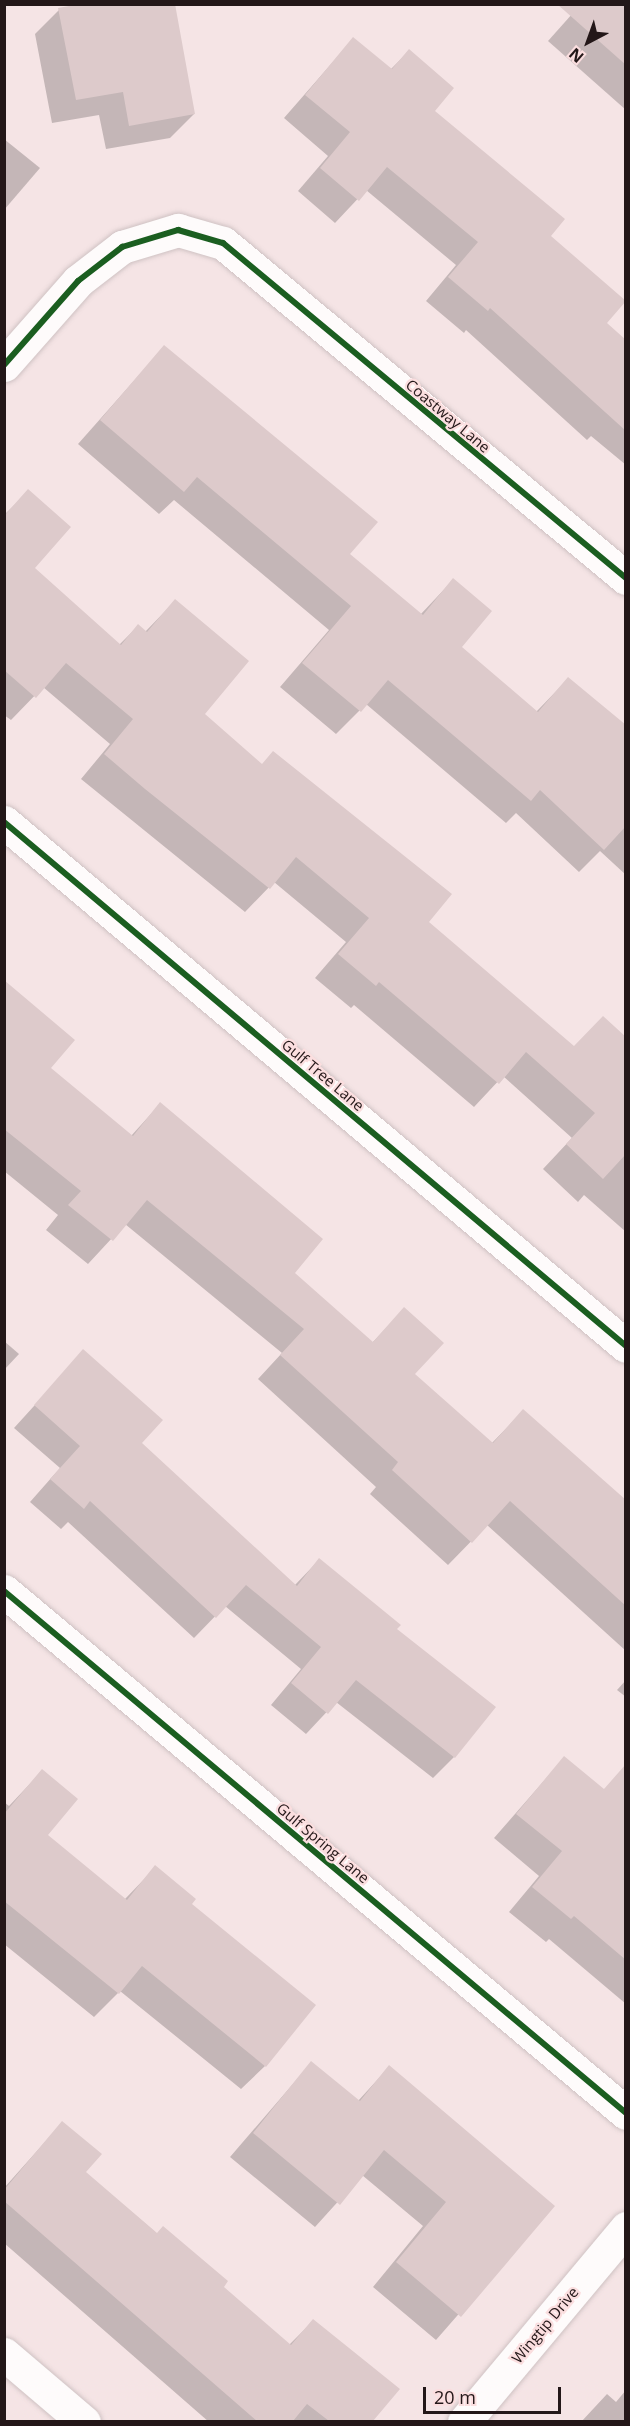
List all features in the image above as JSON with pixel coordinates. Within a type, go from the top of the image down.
[{"type":"street","name":"Coastway Lane","points":[[4,365],[78,281],[122,247],[177,230],[223,243],[626,578]]},
{"type":"street","name":"Gulf Tree Lane","points":[[4,822],[626,1346]]},
{"type":"street","name":"Gulf Spring Lane","points":[[4,1591],[626,2114]]},
{"type":"street","name":"Wingtip Drive","points":[[464,2421],[626,2229]]},
{"type":"street","points":[[4,2354],[84,2421]]},
{"type":"building","points":[[80,4],[175,4],[195,114],[129,126],[123,92],[76,100],[58,8]]},
{"type":"building","points":[[557,4],[626,4],[626,65]]},
{"type":"building","points":[[353,37],[392,69],[409,49],[454,88],[435,111],[565,219],[551,236],[626,301],[607,323],[626,340],[626,431],[490,308],[488,311],[448,277],[478,242],[387,167],[359,201],[320,168],[350,132],[305,95]]},
{"type":"building","points":[[164,345],[378,522],[350,554],[423,615],[453,578],[492,611],[462,647],[538,712],[568,677],[626,725],[626,826],[604,850],[540,790],[531,801],[388,680],[361,712],[302,663],[351,606],[197,477],[184,492],[100,420]]},
{"type":"building","points":[[28,489],[71,527],[35,568],[121,645],[138,624],[147,632],[175,599],[249,661],[205,714],[262,764],[273,751],[452,894],[429,922],[574,1046],[603,1016],[626,1037],[626,1154],[603,1179],[566,1144],[595,1113],[526,1052],[499,1084],[379,982],[376,986],[338,954],[369,918],[296,857],[270,889],[145,789],[104,754],[133,719],[66,663],[36,698],[4,670],[4,516]]},
{"type":"building","points":[[4,980],[75,1040],[51,1068],[133,1136],[160,1102],[323,1239],[295,1273],[373,1342],[404,1307],[444,1343],[415,1374],[493,1443],[523,1409],[626,1500],[626,1606],[510,1501],[472,1543],[392,1470],[398,1462],[280,1355],[304,1329],[147,1200],[113,1241],[68,1205],[81,1191],[4,1129]]},
{"type":"building","points":[[83,1349],[163,1420],[142,1443],[297,1586],[319,1558],[401,1625],[397,1629],[496,1707],[455,1758],[356,1680],[328,1714],[291,1683],[321,1647],[246,1585],[216,1618],[90,1501],[84,1509],[50,1479],[80,1446],[34,1405]]},
{"type":"building","points":[[564,1756],[604,1789],[626,1764],[626,1960],[574,1916],[571,1919],[532,1887],[562,1851],[516,1814]]},
{"type":"building","points":[[42,1769],[78,1799],[48,1835],[127,1900],[155,1865],[196,1899],[192,1904],[316,2005],[266,2067],[142,1966],[119,1994],[4,1901],[4,1814]]},
{"type":"building","points":[[311,2061],[360,2101],[389,2065],[555,2206],[461,2317],[396,2262],[446,2202],[384,2150],[340,2205],[253,2133]]},
{"type":"building","points":[[62,2121],[102,2154],[86,2172],[157,2233],[163,2226],[228,2281],[224,2287],[291,2345],[313,2319],[400,2389],[373,2421],[329,2421],[307,2404],[293,2421],[257,2421],[4,2201],[4,2190]]},
{"type":"cycle path","points":[[4,365],[78,281],[122,247],[178,230],[223,243],[626,578]]},
{"type":"cycle path","points":[[4,822],[626,1346]]},
{"type":"cycle path","points":[[4,1591],[626,2113]]}]
